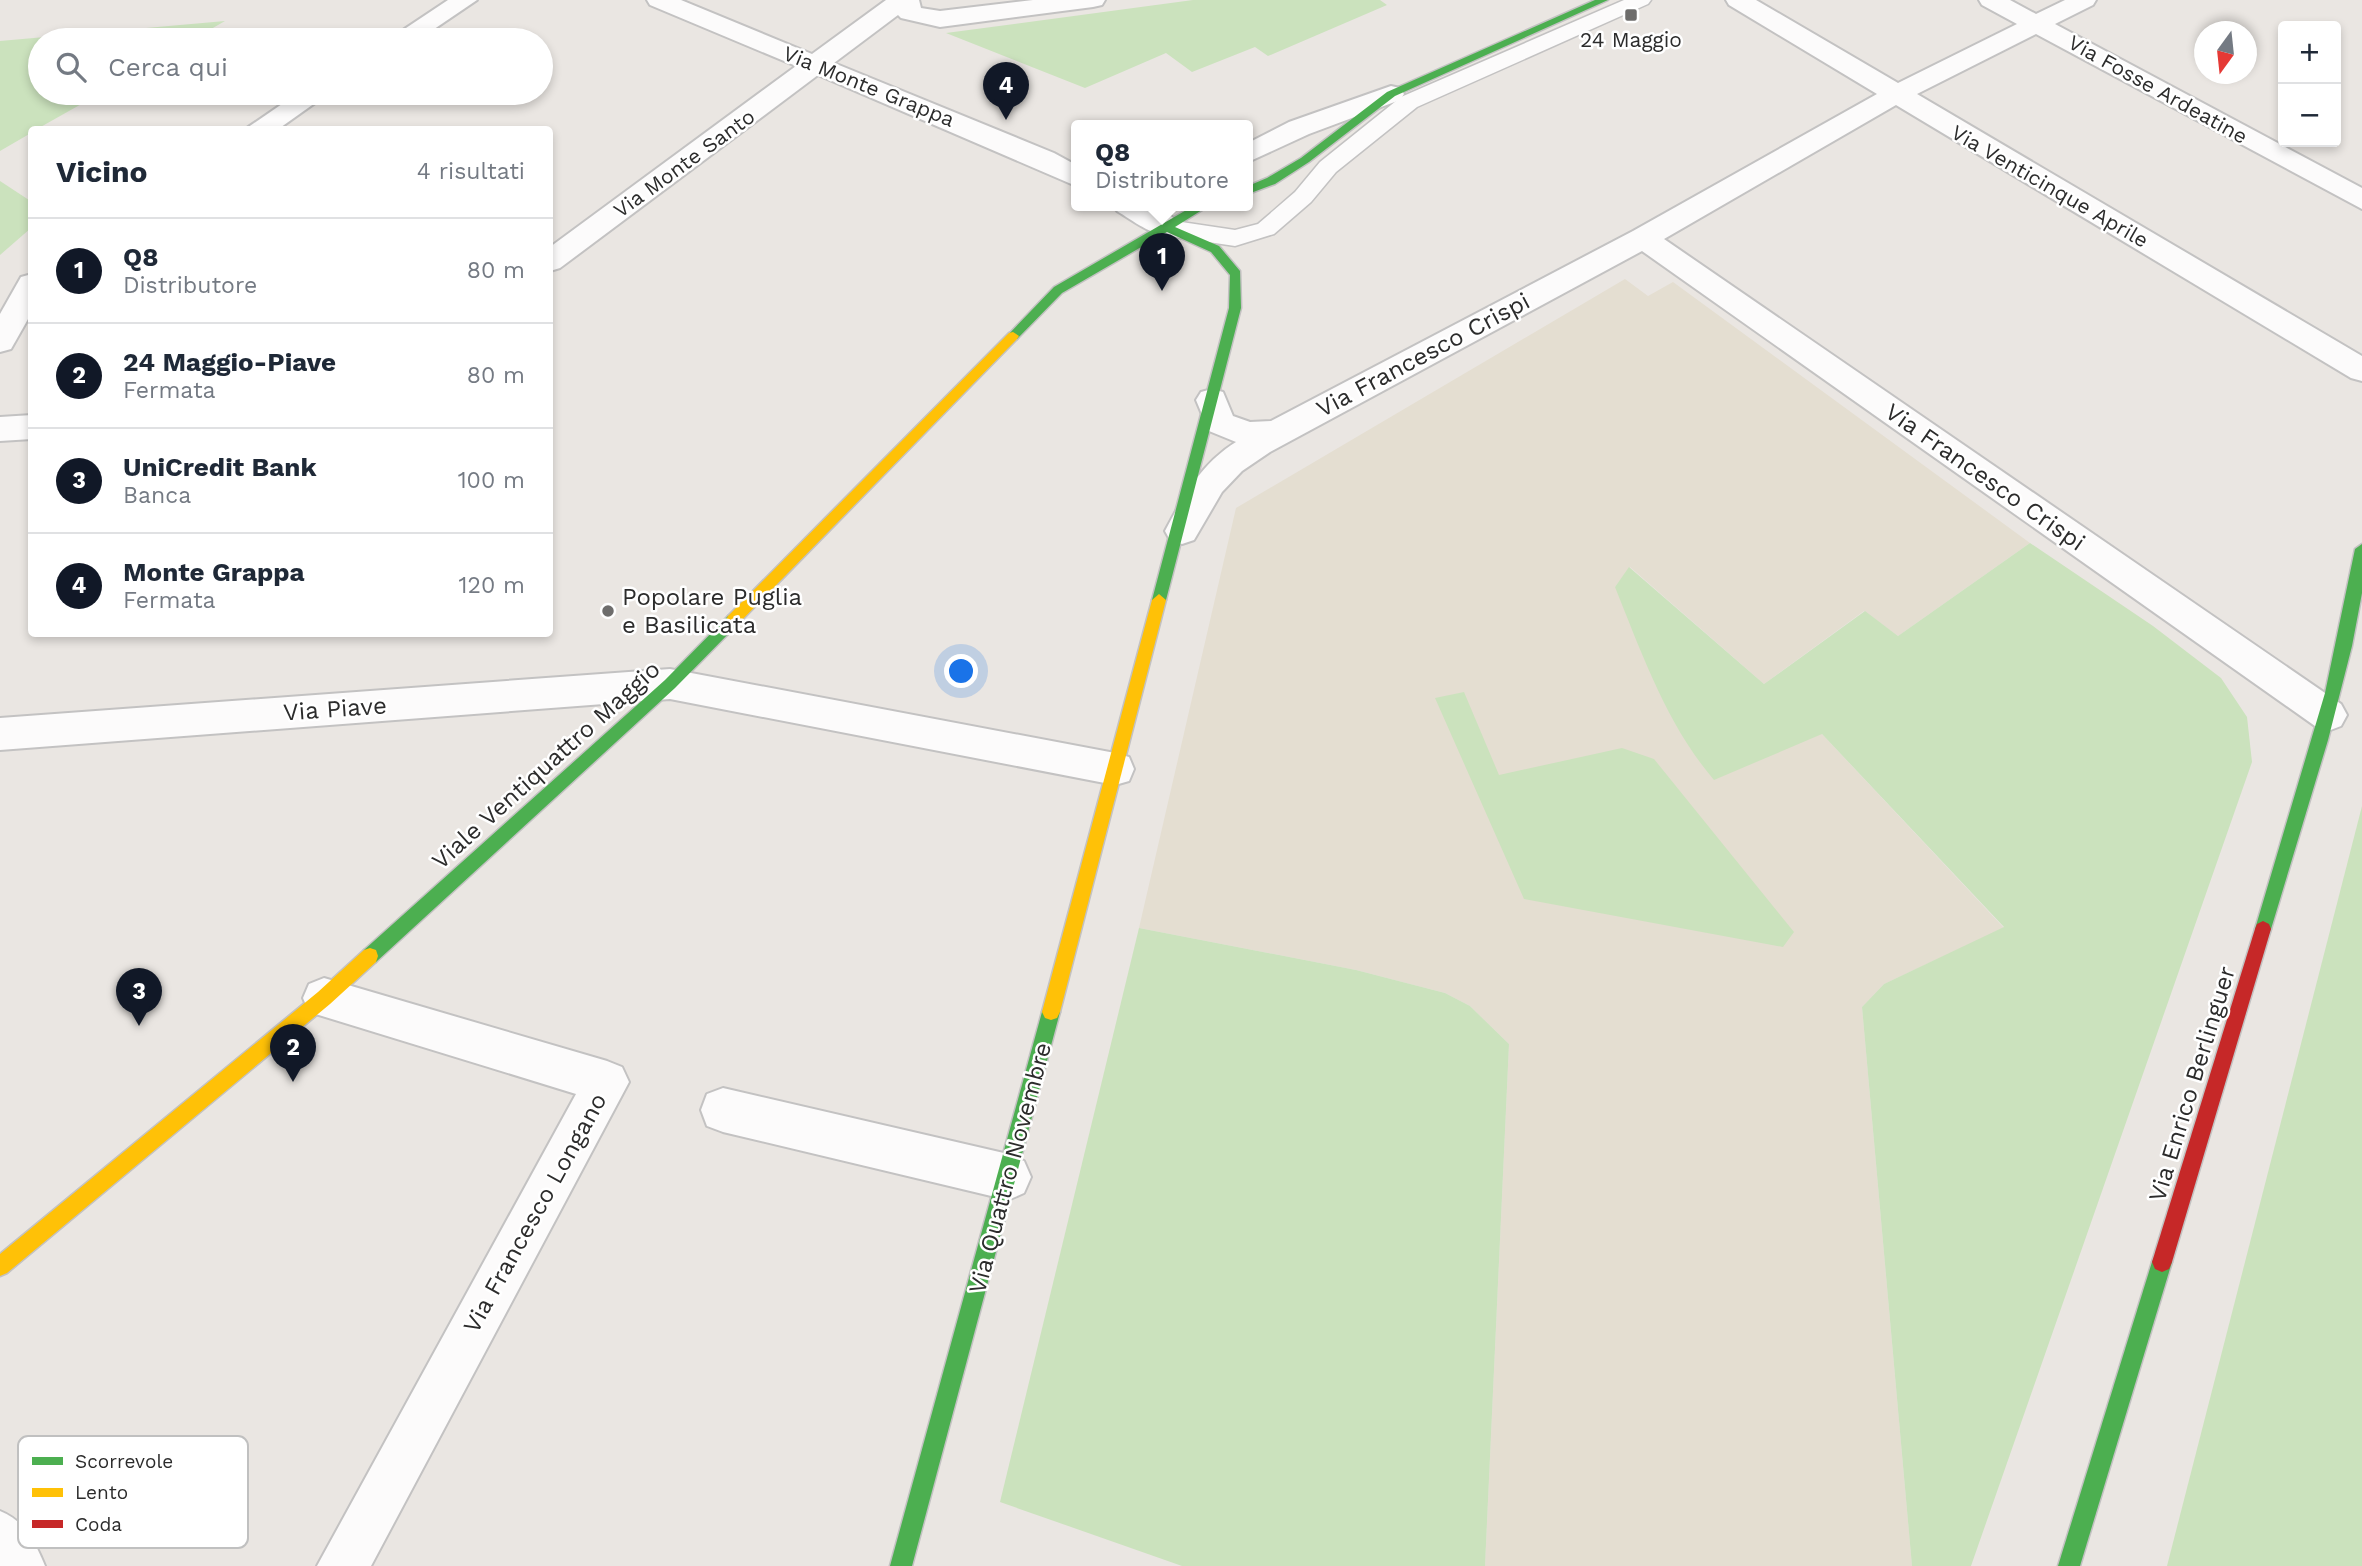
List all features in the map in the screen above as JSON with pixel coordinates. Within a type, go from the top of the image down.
[{"type":"main road","points":[[1253,188],[1271,181],[1305,160],[1391,94],[1603,0]]},
{"type":"main road","name":"Viale Ventiquattro Maggio","points":[[0,1266],[324,998],[670,684],[1058,290],[1194,211]]},
{"type":"main road","name":"Via Quattro Novembre","points":[[901,1566],[1008,1177],[1235,308],[1236,274],[1215,249],[1168,228]]},
{"type":"main road","name":"Via Enrico Berlinguer","points":[[2069,1566],[2328,715],[2358,608],[2362,549]]},
{"type":"street","points":[[420,28],[465,0]]},
{"type":"street","name":"Via Monte Grappa","points":[[659,0],[1044,159],[1071,174]]},
{"type":"street","points":[[905,0],[910,13],[940,19],[1093,0]]},
{"type":"street","name":"Via Monte Santo","points":[[553,259],[905,0]]},
{"type":"street","name":"Via Venticinque Aprile","points":[[1738,0],[2362,370]]},
{"type":"street","name":"Via Fosse Ardeatine","points":[[1990,0],[2362,200]]},
{"type":"street","name":"Via Francesco Crispi","points":[[1212,400],[1220,423],[1248,434],[1277,432],[1643,238],[1895,95],[2084,0]]},
{"type":"street","points":[[1253,151],[1299,128],[1391,94]]},
{"type":"street","points":[[263,126],[297,105]]},
{"type":"street","points":[[1044,159],[1071,167]]},
{"type":"street","points":[[1138,211],[1168,228]]},
{"type":"street","name":"Via Francesco Crispi","points":[[1643,238],[2328,715]]},
{"type":"street","points":[[0,341],[28,291]]},
{"type":"street","points":[[0,429],[28,426]]},
{"type":"street","name":"Via Quattro Novembre","points":[[1173,549],[1203,489],[1224,465],[1277,432]]},
{"type":"street","points":[[670,684],[1115,769]]},
{"type":"street","name":"Via Piave","points":[[0,734],[670,684]]},
{"type":"street","name":"Via Francesco Longano","points":[[324,998],[607,1082],[343,1566]]},
{"type":"street","points":[[723,1110],[1008,1177]]},
{"type":"street","points":[[0,1537],[19,1566]]},
{"type":"lane","points":[[1168,228],[1235,238],[1266,229],[1303,197],[1328,167],[1409,102],[1641,0]]},
{"type":"shaded area","points":[[1625,279],[1648,296],[1673,282],[2030,543],[1898,636],[1864,611],[1764,684],[1630,567],[1615,587],[1822,734],[2004,928],[1884,984],[1862,1007],[1912,1566],[1485,1566],[1509,1044],[1470,1006],[1445,993],[1356,970],[1139,928],[1236,508]]},
{"type":"green space","points":[[1193,0],[1380,0],[1387,5],[1268,56],[1255,47],[1192,72],[1166,53],[1085,88],[946,33]]},
{"type":"green space","points":[[225,21],[213,28],[146,28]]},
{"type":"green space","points":[[28,39],[28,105],[80,105],[42,126],[28,126],[28,135],[0,151],[0,41]]},
{"type":"green space","points":[[0,181],[28,199],[28,231],[0,255]]},
{"type":"green space","points":[[2030,543],[2153,626],[2221,678],[2247,717],[2252,762],[1971,1566],[1912,1566],[1862,1007],[1884,984],[2004,927],[1822,734],[1714,780],[1697,759],[1669,712],[1615,587],[1629,567],[1764,684],[1865,611],[1898,636]]},
{"type":"green space","points":[[1464,692],[1499,775],[1622,748],[1654,759],[1794,932],[1783,947],[1524,899],[1435,698]]},
{"type":"green space","points":[[2362,806],[2362,1566],[2167,1566]]},
{"type":"green space","points":[[1139,928],[1356,970],[1445,993],[1470,1006],[1509,1044],[1485,1566],[1182,1566],[1000,1502]]},
{"type":"traffic: fast","points":[[1253,188],[1271,181],[1305,160],[1391,94],[1603,0]]},
{"type":"traffic: fast","points":[[1013,336],[1058,290],[1194,211]]},
{"type":"traffic: fast","points":[[1159,600],[1235,308],[1236,274],[1215,249],[1168,228]]},
{"type":"traffic: fast","points":[[2263,929],[2333,693],[2362,549]]},
{"type":"traffic: fast","points":[[370,956],[670,684],[733,620]]},
{"type":"traffic: fast","points":[[901,1566],[1051,1012]]},
{"type":"traffic: fast","points":[[2069,1566],[2162,1262]]},
{"type":"traffic: slow","points":[[733,620],[1013,336]]},
{"type":"traffic: slow","points":[[1051,1012],[1159,600]]},
{"type":"traffic: slow","points":[[0,1266],[324,998],[370,956]]},
{"type":"traffic: jam","points":[[2162,1262],[2263,929]]},
{"type":"place","name":"24 Maggio","points":[[1631,15]]},
{"type":"place","name":"Monte Grappa","points":[[1006,120]]},
{"type":"place","name":"Q8","points":[[1162,291]]},
{"type":"place","name":"Popolare Puglia e Basilicata","points":[[608,611]]},
{"type":"place","name":"UniCredit Bank","points":[[139,1026]]},
{"type":"place","name":"24 Maggio-Piave","points":[[293,1082]]}]
